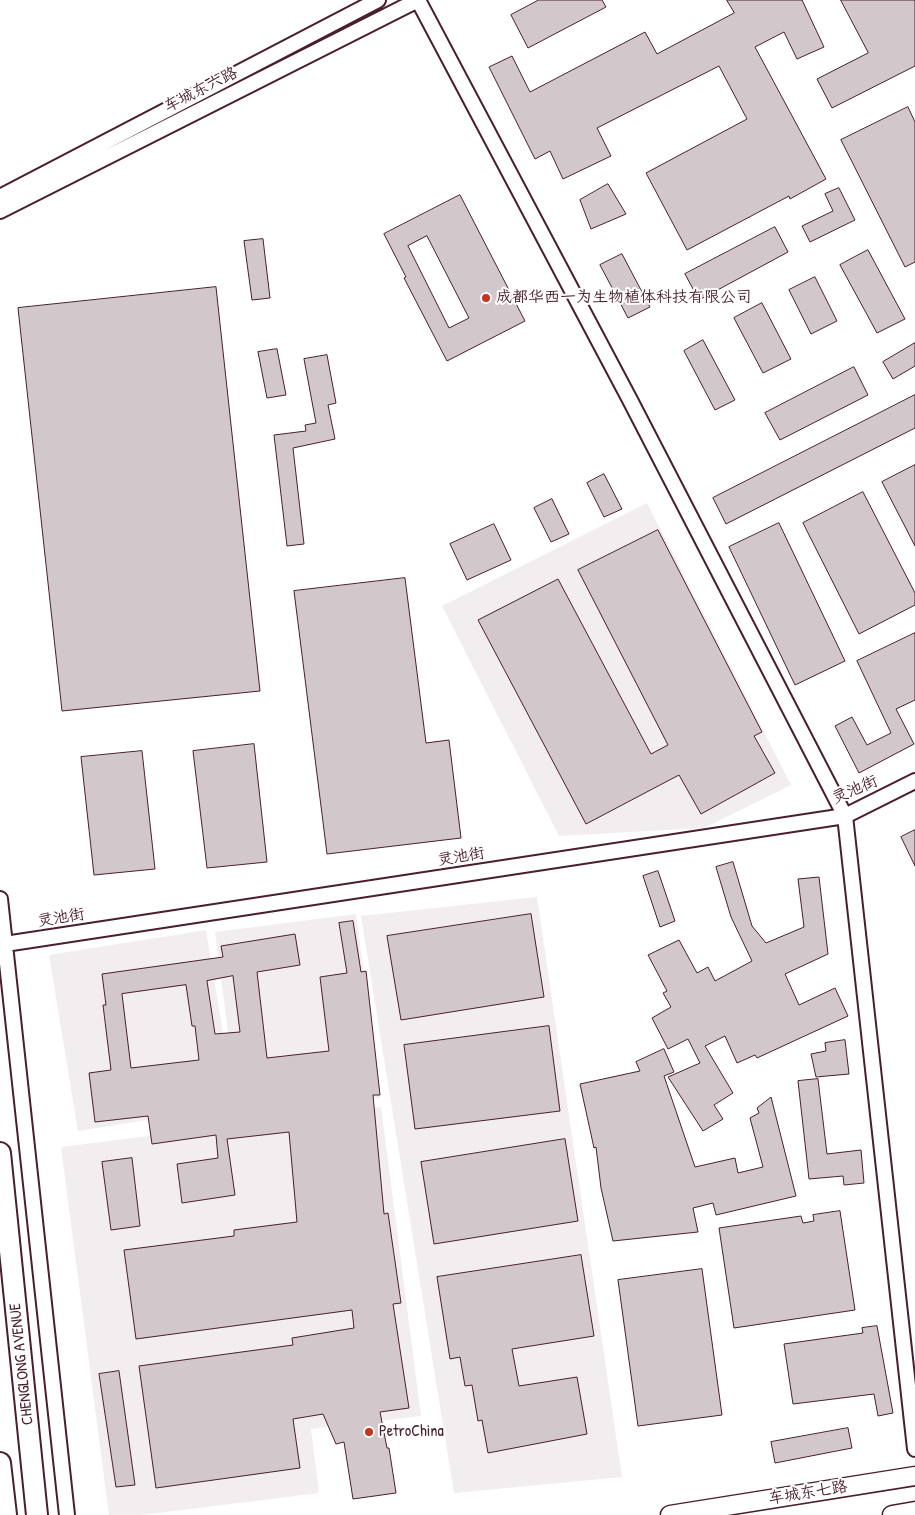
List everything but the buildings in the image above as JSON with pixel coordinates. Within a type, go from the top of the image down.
[{"type":"highway","name":"CHENGLONG AVENUE","points":[[0,1153],[37,1515]]},
{"type":"highway","points":[[0,1463],[6,1515]]},
{"type":"main road","name":"车城东七路","points":[[670,1515],[915,1476]]},
{"type":"main road","points":[[892,1515],[915,1512]]},
{"type":"street","name":"车城东六路","points":[[0,197],[378,0]]},
{"type":"street","name":"车城东六路","points":[[0,211],[418,0]]},
{"type":"street","points":[[418,0],[630,400],[846,816],[915,1449]]},
{"type":"street","name":"灵池街","points":[[5,944],[846,816],[915,781]]},
{"type":"street","points":[[0,899],[66,1515]]},
{"type":"shaded area","points":[[647,503],[791,785],[704,828],[559,836],[442,606]]},
{"type":"shaded area","points":[[537,897],[622,1477],[454,1493],[361,916]]},
{"type":"shaded area","points":[[356,914],[380,1098],[239,1116],[215,932]]},
{"type":"shaded area","points":[[206,930],[235,1106],[78,1131],[49,955]]},
{"type":"shaded area","points":[[381,1107],[421,1416],[311,1429],[319,1493],[142,1515],[109,1515],[61,1147]]},
{"type":"place","name":"成都华西一为生物植体科技有限公司","points":[[486,298]]},
{"type":"place","name":"PetroChina","points":[[369,1432]]}]
